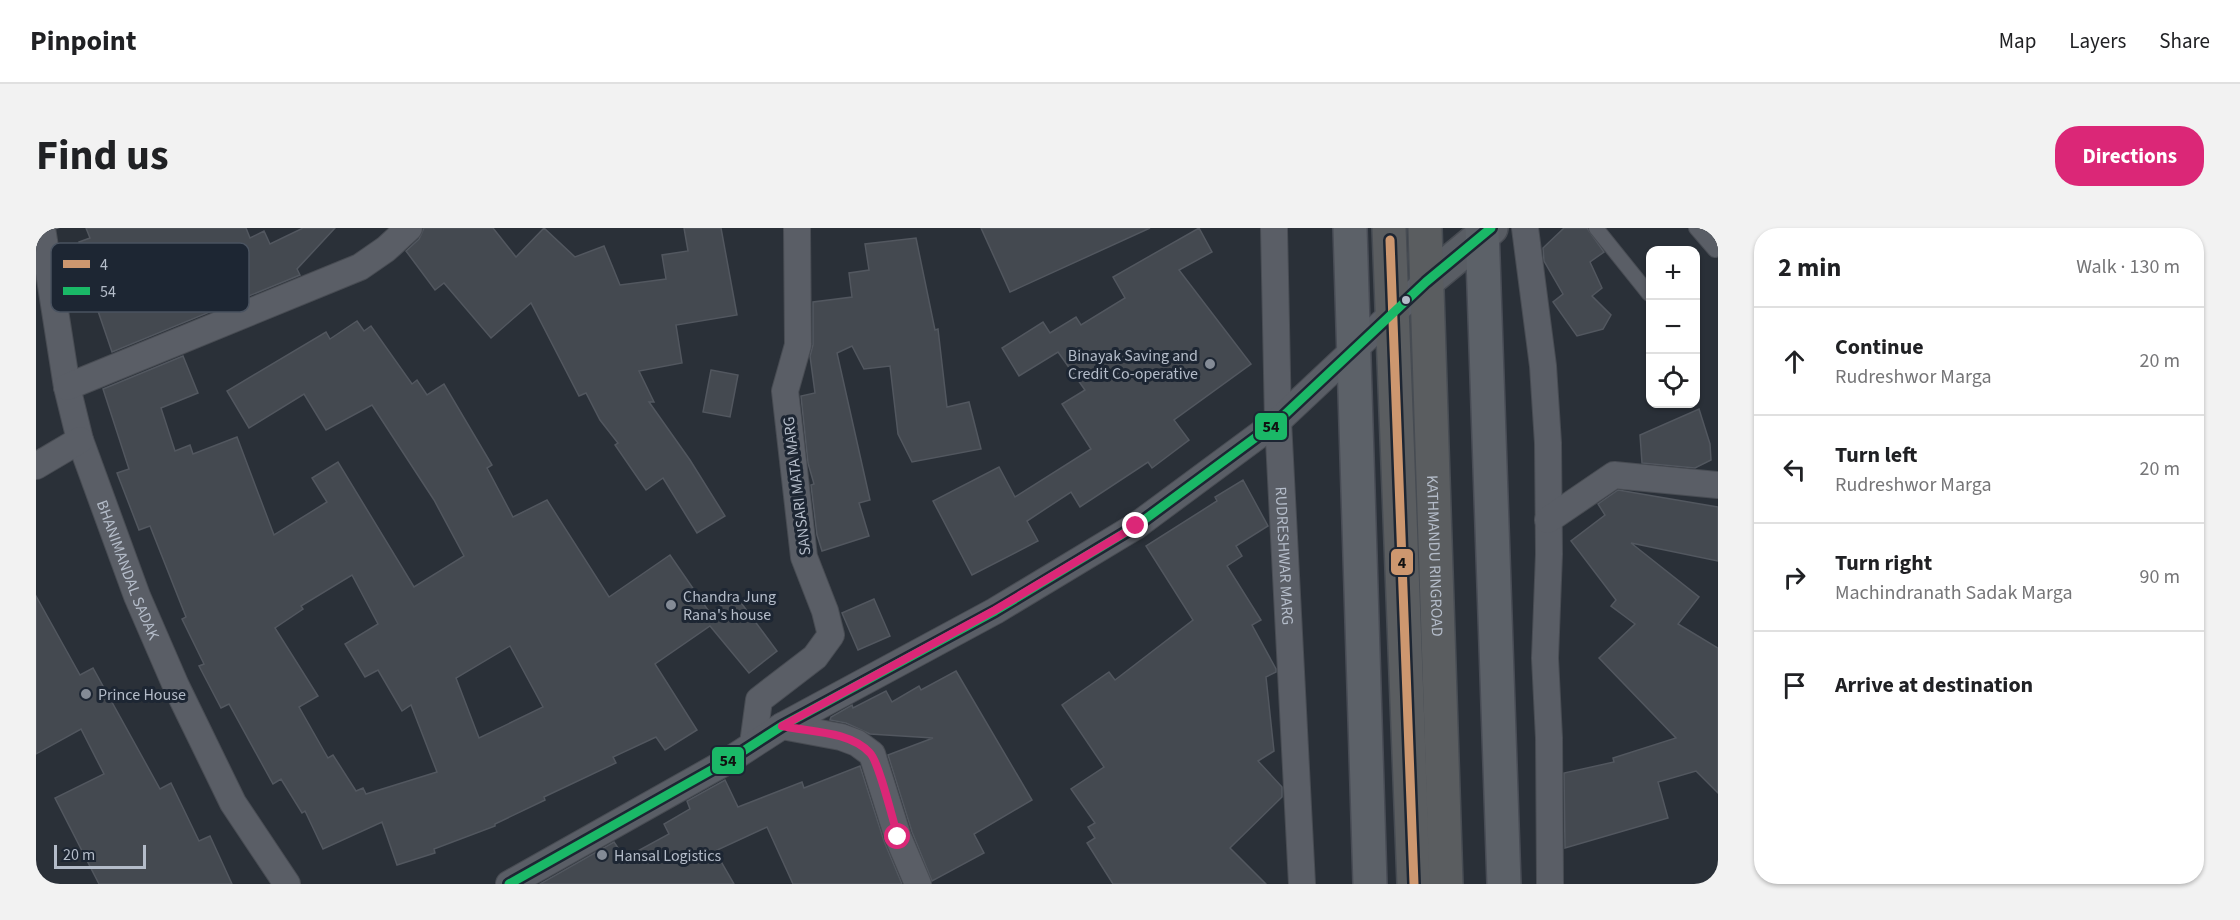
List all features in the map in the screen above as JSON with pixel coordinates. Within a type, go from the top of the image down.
[{"type":"highway","name":"KATHMANDU RINGROAD","points":[[1389,228],[1414,884]]},
{"type":"highway","name":"KATHMANDU RINGROAD","points":[[1425,228],[1446,884]]},
{"type":"main road","points":[[1350,228],[1370,884]]},
{"type":"main road","points":[[1426,282],[1485,230]]},
{"type":"main road","points":[[1485,230],[1504,884]]},
{"type":"street","name":"BHANIMANDAL SADAK","points":[[42,228],[51,285]]},
{"type":"street","points":[[67,387],[360,267],[386,249],[409,228]]},
{"type":"street","name":"SANSARI MATA MARG","points":[[753,744],[759,700],[815,657],[831,635],[825,611],[804,557],[785,391],[798,345],[797,228]]},
{"type":"street","name":"RUDRESHWAR MARG","points":[[1274,228],[1278,421],[1302,884]]},
{"type":"street","points":[[1525,228],[1543,366],[1548,520],[1545,658],[1549,738],[1550,884]]},
{"type":"street","points":[[509,884],[731,759],[782,726],[995,610],[1136,526],[1278,421],[1426,282]]},
{"type":"street","name":"BHANIMANDAL SADAK","points":[[55,312],[67,387],[80,440],[137,596],[176,686],[233,803],[287,884]]},
{"type":"street","points":[[36,466],[80,440]]},
{"type":"street","points":[[1548,520],[1614,475],[1718,485]]},
{"type":"street","points":[[782,726],[841,736],[857,743],[872,754],[898,837],[918,884]]},
{"type":"lane","points":[[1596,228],[1646,290]]},
{"type":"lane","points":[[1696,228],[1715,250]]},
{"type":"building","points":[[86,228],[246,228],[250,238],[264,231],[270,244],[303,228],[335,228],[297,269],[300,275],[249,296],[249,243],[79,243],[90,238]]},
{"type":"building","points":[[424,228],[493,228],[516,257],[544,228],[575,257],[604,246],[620,285],[666,279],[662,255],[688,251],[684,228],[721,228],[737,315],[676,325],[682,363],[639,371],[654,402],[649,402],[690,460],[725,516],[697,533],[663,478],[646,490],[615,445],[618,443],[600,420],[586,393],[579,396],[531,303],[491,338],[444,283],[435,290],[406,251],[419,239]]},
{"type":"building","points":[[981,228],[1150,228],[1010,292]]},
{"type":"building","points":[[1199,228],[1212,252],[1179,270],[1251,364],[1174,420],[1189,440],[1152,468],[1148,462],[1080,507],[1071,492],[1027,521],[1038,541],[972,575],[933,501],[999,467],[1015,497],[1091,449],[1062,404],[1085,390],[1058,352],[1019,376],[1002,348],[1043,322],[1050,333],[1076,317],[1081,325],[1125,298],[1113,277]]},
{"type":"building","points":[[1564,228],[1587,228],[1604,252],[1590,262],[1602,288],[1592,296],[1611,315],[1603,329],[1577,336],[1553,302],[1563,294],[1544,261],[1543,248]]},
{"type":"building","points":[[916,238],[935,330],[938,329],[947,407],[969,402],[981,449],[912,462],[898,434],[890,366],[864,369],[852,346],[837,353],[870,500],[859,503],[869,536],[822,551],[817,535],[811,485],[814,484],[808,463],[801,396],[815,393],[810,356],[813,345],[813,302],[852,297],[849,273],[869,270],[865,244]]},
{"type":"building","points":[[98,312],[210,312],[112,352]]},
{"type":"building","points":[[357,321],[364,331],[371,326],[412,384],[417,380],[427,395],[444,384],[492,465],[487,468],[513,517],[547,500],[609,597],[670,555],[710,613],[736,596],[777,651],[749,673],[710,626],[655,664],[697,730],[665,750],[656,737],[613,757],[616,763],[544,797],[545,800],[495,826],[434,849],[435,853],[397,865],[382,822],[323,849],[305,811],[302,813],[281,779],[273,784],[229,704],[221,708],[199,666],[204,664],[182,619],[186,617],[150,526],[139,530],[117,473],[129,469],[103,389],[183,356],[198,393],[161,408],[175,451],[190,445],[193,454],[237,437],[274,535],[327,502],[312,478],[338,462],[414,587],[464,556],[434,500],[372,405],[326,430],[304,394],[249,428],[227,391],[326,332],[330,339]],"holes":[[[352,575],[378,624],[345,644],[365,677],[378,670],[402,711],[411,705],[437,772],[366,794],[363,788],[356,791],[333,755],[328,758],[299,707],[318,696],[275,628],[303,609],[301,606]],[[510,646],[543,707],[479,738],[456,678]]]},
{"type":"building","points":[[711,370],[738,375],[730,417],[703,412]]},
{"type":"building","points":[[1699,409],[1710,444],[1711,460],[1695,468],[1642,463],[1640,435]]},
{"type":"building","points":[[1243,480],[1268,526],[1236,546],[1242,556],[1227,566],[1261,620],[1252,625],[1276,669],[1276,672],[1266,677],[1274,751],[1258,761],[1282,787],[1282,797],[1230,848],[1266,884],[1113,884],[1087,843],[1095,838],[1088,827],[1095,823],[1071,789],[1104,767],[1062,705],[1109,672],[1115,680],[1193,620],[1146,546],[1217,501],[1215,497]]},
{"type":"building","points":[[1618,490],[1718,507],[1718,561],[1631,543],[1699,597],[1678,624],[1718,648],[1718,793],[1696,771],[1658,782],[1668,818],[1565,848],[1564,773],[1614,762],[1613,758],[1676,738],[1599,658],[1635,624],[1611,606],[1616,600],[1571,541],[1605,515],[1598,504]]},
{"type":"building","points":[[36,596],[80,675],[93,668],[160,789],[171,783],[199,841],[210,836],[232,884],[99,884],[55,798],[104,774],[81,729],[36,754]]},
{"type":"building","points":[[874,599],[890,636],[858,650],[842,613]]},
{"type":"building","points":[[956,671],[1032,800],[974,834],[984,853],[932,881],[912,832],[888,755],[933,738],[870,734],[846,723],[830,720],[831,717],[852,705],[853,708],[886,691],[892,702],[919,686],[921,690]]},
{"type":"building","points":[[860,766],[884,841],[902,884],[793,884],[767,827],[715,851],[734,884],[540,884],[614,842],[625,858],[669,834],[664,824],[690,809],[687,801],[725,780],[738,807],[802,782],[804,788]]},
{"type":"transit line","name":"54","points":[[509,884],[731,759],[782,726],[995,611],[1136,526],[1278,421],[1426,282],[1491,228]]},
{"type":"transit line","name":"4","points":[[1390,240],[1414,884]]},
{"type":"place","name":"Binayak Saving and Credit Co-operative","points":[[1210,364]]},
{"type":"place","name":"Chandra Jung Rana's house","points":[[671,605]]},
{"type":"place","name":"Prince House","points":[[86,694]]},
{"type":"place","name":"Hansal Logistics","points":[[602,855]]},
{"type":"route","points":[[898,837],[872,754],[857,743],[841,736],[782,726],[995,610],[1136,526]]}]
